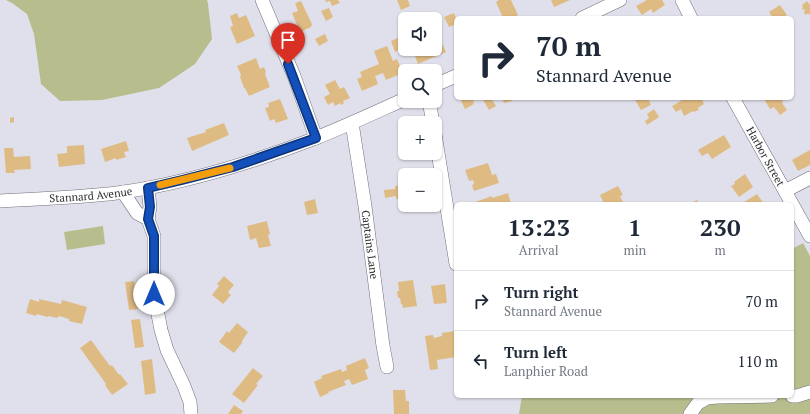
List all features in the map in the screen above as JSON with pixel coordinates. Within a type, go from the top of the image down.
[{"type":"street","points":[[262,0],[294,76],[316,138]]},
{"type":"street","points":[[586,16],[620,0]]},
{"type":"street","points":[[682,0],[690,16]]},
{"type":"street","points":[[442,82],[454,77]]},
{"type":"street","name":"Harbor Street","points":[[734,100],[791,202]]},
{"type":"street","name":"Stannard Avenue","points":[[0,200],[124,192],[182,180],[233,167],[316,138],[398,102]]},
{"type":"street","name":"Captains Lane","points":[[352,123],[387,367]]},
{"type":"street","points":[[439,160],[454,252]]},
{"type":"street","points":[[785,191],[810,178]]},
{"type":"street","points":[[148,188],[150,207],[148,219],[154,236],[154,294],[161,330],[167,350],[184,386],[190,402],[191,414]]},
{"type":"street","points":[[124,192],[137,214],[148,219]]},
{"type":"street","name":"Harbor Street","points":[[794,207],[810,236]]},
{"type":"street","points":[[794,396],[810,392]]},
{"type":"street","points":[[690,414],[698,403],[707,398]]},
{"type":"green space","points":[[6,0],[207,0],[212,39],[195,64],[159,88],[102,100],[60,101],[41,84],[34,34],[27,14]]},
{"type":"green space","points":[[103,226],[105,244],[67,250],[64,232]]},
{"type":"green space","points":[[803,243],[810,256],[810,414],[519,414],[522,398],[794,398],[794,248]]},
{"type":"building","points":[[325,0],[338,0],[340,3],[332,6],[330,1],[326,2]]},
{"type":"building","points":[[397,0],[408,0],[410,6],[401,10]]},
{"type":"building","points":[[499,0],[511,0],[518,15],[502,16],[496,2]]},
{"type":"building","points":[[551,0],[570,0],[554,7]]},
{"type":"building","points":[[647,0],[662,0],[665,5],[653,13],[651,9],[642,15],[636,6]]},
{"type":"building","points":[[301,1],[312,24],[311,27],[300,32],[292,13],[298,11],[295,3]]},
{"type":"building","points":[[807,1],[810,5],[809,15],[808,13],[806,15],[804,13],[805,9],[803,10],[802,8],[802,5]]},
{"type":"building","points":[[780,5],[787,15],[772,16],[769,12]]},
{"type":"building","points":[[329,8],[333,17],[326,21],[321,11]]},
{"type":"building","points":[[237,13],[239,18],[246,15],[255,36],[237,44],[230,27],[233,26],[230,16]]},
{"type":"building","points":[[454,13],[454,25],[449,27],[444,17]]},
{"type":"building","points":[[325,34],[328,41],[319,46],[315,39]]},
{"type":"building","points":[[398,38],[398,50],[395,52],[391,41]]},
{"type":"building","points":[[442,43],[446,52],[442,54]]},
{"type":"building","points":[[387,46],[393,61],[397,59],[399,64],[398,75],[386,80],[383,73],[375,76],[378,84],[362,91],[357,79],[362,77],[360,72],[379,64],[374,51]]},
{"type":"building","points":[[415,56],[437,56],[418,64]]},
{"type":"building","points":[[256,58],[260,69],[264,67],[270,87],[249,96],[244,88],[237,66]]},
{"type":"building","points":[[335,80],[340,89],[344,87],[350,98],[343,101],[344,103],[341,105],[340,103],[335,106],[333,102],[328,105],[324,97],[330,94],[325,85]]},
{"type":"building","points":[[280,99],[288,119],[276,123],[274,119],[270,121],[265,108],[269,107],[268,103]]},
{"type":"building","points":[[461,100],[475,100],[473,101],[474,104],[465,109]]},
{"type":"building","points":[[483,100],[492,100],[496,106],[489,110]]},
{"type":"building","points":[[503,100],[512,101],[504,103]]},
{"type":"building","points":[[635,100],[649,100],[651,105],[641,110]]},
{"type":"building","points":[[682,100],[702,100],[704,104],[698,108],[699,110],[693,111],[684,116],[681,109],[676,112],[672,106]]},
{"type":"building","points":[[765,100],[782,100],[782,103],[787,110],[780,115],[774,107],[770,109]]},
{"type":"building","points":[[654,109],[659,117],[647,125],[645,121],[649,118],[647,114]]},
{"type":"building","points":[[14,117],[14,122],[10,123],[10,118]]},
{"type":"building","points":[[224,123],[229,135],[192,151],[187,138],[206,132],[205,130]]},
{"type":"building","points":[[724,135],[731,147],[712,159],[708,153],[702,156],[698,150]]},
{"type":"building","points":[[126,141],[129,151],[124,152],[126,157],[116,160],[116,158],[105,162],[101,149]]},
{"type":"building","points":[[84,145],[85,164],[59,167],[57,154],[67,153],[67,146]]},
{"type":"building","points":[[4,148],[13,148],[14,157],[30,156],[31,169],[14,170],[15,173],[6,173]]},
{"type":"building","points":[[810,150],[810,165],[798,171],[792,160]]},
{"type":"building","points":[[488,163],[492,175],[496,174],[499,183],[474,191],[472,185],[474,184],[473,180],[469,181],[465,170]]},
{"type":"building","points":[[745,174],[753,187],[739,197],[731,186]]},
{"type":"building","points":[[395,186],[398,186],[398,199],[396,199],[396,196],[385,198],[384,190],[395,189]]},
{"type":"building","points":[[618,186],[623,195],[620,196],[623,202],[603,202],[600,195]]},
{"type":"building","points":[[508,193],[510,202],[475,202],[492,196],[492,198]]},
{"type":"building","points":[[757,194],[763,202],[744,202]]},
{"type":"building","points":[[315,199],[318,213],[307,215],[304,202]]},
{"type":"building","points":[[267,221],[270,234],[268,235],[271,246],[259,248],[256,238],[250,240],[247,226]]},
{"type":"building","points":[[224,276],[234,285],[228,292],[231,295],[223,304],[212,295],[219,286],[217,284]]},
{"type":"building","points":[[413,280],[417,306],[403,308],[400,298],[398,298],[398,282]]},
{"type":"building","points":[[134,281],[138,309],[129,310],[125,282]]},
{"type":"building","points":[[445,284],[447,303],[434,304],[431,286]]},
{"type":"building","points":[[30,299],[39,302],[39,299],[61,304],[62,300],[87,307],[82,324],[69,321],[69,319],[59,316],[57,318],[37,314],[36,316],[26,313]]},
{"type":"building","points":[[140,319],[144,347],[135,348],[131,320]]},
{"type":"building","points":[[237,323],[248,332],[234,353],[219,342],[227,331],[229,333]]},
{"type":"building","points":[[454,331],[454,357],[437,360],[438,369],[430,370],[425,336],[433,335],[434,338],[442,336],[442,333]]},
{"type":"building","points":[[91,340],[110,366],[112,365],[128,384],[112,395],[105,385],[106,384],[80,348]]},
{"type":"building","points":[[365,358],[369,368],[365,370],[368,379],[352,385],[349,379],[344,381],[346,385],[320,397],[314,382],[322,378],[321,376],[341,369],[342,372],[347,370],[346,366]]},
{"type":"building","points":[[152,359],[156,393],[145,395],[141,361]]},
{"type":"building","points":[[253,368],[263,376],[244,403],[232,394]]},
{"type":"building","points":[[393,390],[405,390],[406,401],[409,401],[409,414],[394,414]]},
{"type":"building","points":[[234,405],[243,411],[241,414],[228,414]]},
{"type":"slow traffic","points":[[160,185],[230,168]]},
{"type":"route","points":[[154,294],[154,236],[148,219],[150,207],[148,188],[233,167],[316,138],[294,76],[288,64]]}]
